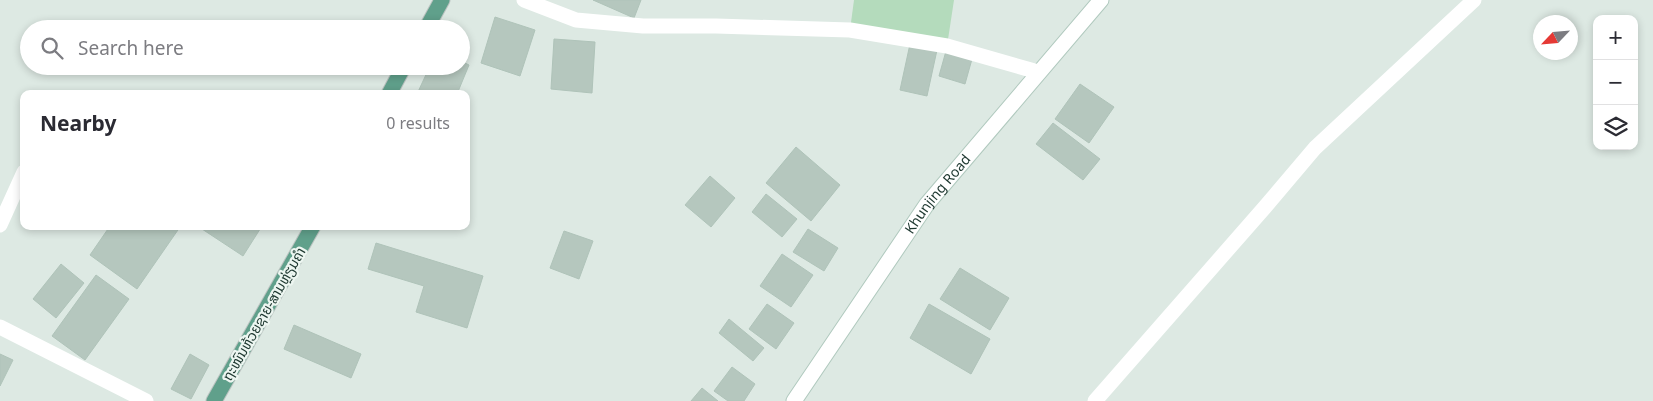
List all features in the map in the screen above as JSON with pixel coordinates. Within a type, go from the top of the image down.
[{"type":"main road","points":[[431,20],[442,0]]},
{"type":"main road","points":[[391,90],[399,75]]},
{"type":"main road","name":"ຖະໜົນຫ້ວຍຊາຍ-ສາມຫຼ່ຽມຄຳ","points":[[214,401],[311,230]]},
{"type":"street","points":[[524,0],[576,20],[634,26],[850,30],[946,46],[1038,72]]},
{"type":"street","name":"Khunjing Road","points":[[794,401],[927,204],[1101,0]]},
{"type":"street","points":[[1095,401],[1315,148],[1474,0]]},
{"type":"street","points":[[0,225],[20,181]]},
{"type":"street","points":[[0,327],[146,401]]},
{"type":"green space","points":[[854,0],[954,0],[947,46],[850,30]]},
{"type":"building","points":[[593,0],[641,0],[634,18]]},
{"type":"building","points":[[495,17],[535,30],[520,76],[481,63]]},
{"type":"building","points":[[554,39],[595,42],[592,93],[551,89]]},
{"type":"building","points":[[910,44],[937,50],[927,96],[900,90]]},
{"type":"building","points":[[946,51],[972,59],[965,84],[939,76]]},
{"type":"building","points":[[426,75],[465,75],[459,90],[419,90]]},
{"type":"building","points":[[1080,84],[1114,107],[1089,143],[1055,119]]},
{"type":"building","points":[[1053,123],[1100,159],[1083,180],[1036,144]]},
{"type":"building","points":[[796,147],[840,185],[811,221],[766,183]]},
{"type":"building","points":[[710,176],[735,198],[711,227],[685,205]]},
{"type":"building","points":[[766,194],[797,219],[782,237],[752,212]]},
{"type":"building","points":[[808,229],[838,248],[824,271],[793,252]]},
{"type":"building","points":[[107,230],[178,230],[137,289],[90,255]]},
{"type":"building","points":[[204,230],[259,230],[243,256]]},
{"type":"building","points":[[564,231],[593,241],[579,279],[550,268]]},
{"type":"building","points":[[376,243],[483,276],[467,328],[416,312],[424,286],[368,269]]},
{"type":"building","points":[[782,254],[813,275],[791,307],[760,286]]},
{"type":"building","points":[[61,264],[84,283],[56,318],[33,299]]},
{"type":"building","points":[[960,268],[1009,298],[990,330],[940,299]]},
{"type":"building","points":[[96,275],[129,299],[85,360],[52,336]]},
{"type":"building","points":[[767,304],[794,323],[776,349],[749,329]]},
{"type":"building","points":[[929,304],[990,339],[971,374],[910,338]]},
{"type":"building","points":[[729,319],[764,348],[753,361],[719,333]]},
{"type":"building","points":[[294,325],[361,354],[351,378],[284,349]]},
{"type":"building","points":[[0,354],[13,360],[0,386]]},
{"type":"building","points":[[190,354],[209,365],[191,399],[171,389]]},
{"type":"building","points":[[732,367],[755,384],[744,401],[728,401],[714,391]]},
{"type":"building","points":[[702,388],[718,401],[691,401]]}]
